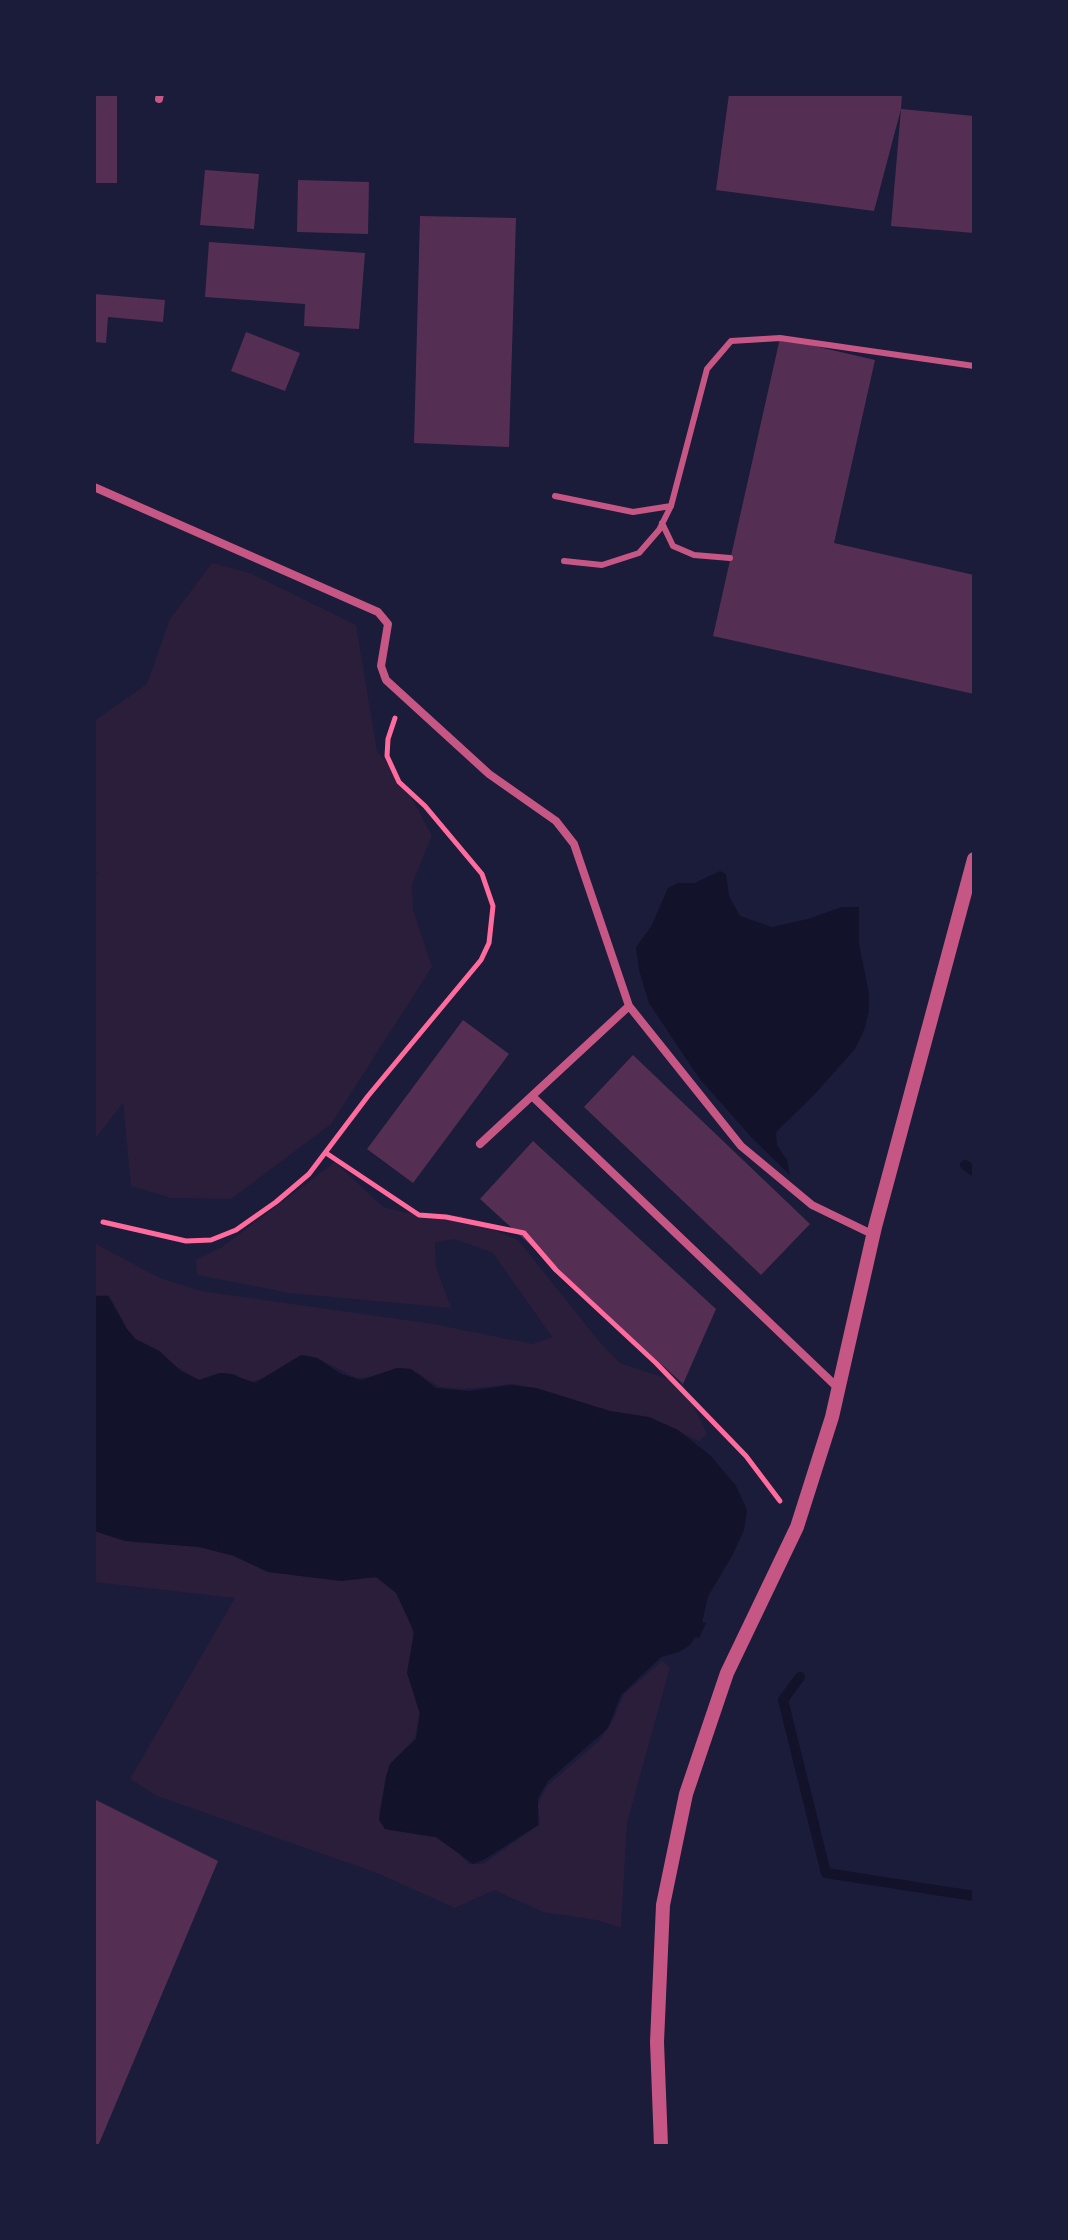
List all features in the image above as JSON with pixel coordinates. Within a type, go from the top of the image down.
[{"type":"street","points":[[94,487],[378,612],[388,624],[381,666],[386,680],[489,774],[556,821],[574,844],[629,1006],[741,1146],[812,1205],[874,1235]]},
{"type":"street","points":[[661,2146],[657,2042],[663,1905],[686,1794],[727,1673],[798,1524],[832,1417],[874,1235],[974,859]]},
{"type":"street","points":[[480,1144],[629,1006]]},
{"type":"street","points":[[532,1096],[838,1388]]},
{"type":"lane","points":[[564,561],[602,565],[639,553],[662,523],[671,506],[707,369],[731,341],[780,338],[974,366]]},
{"type":"lane","points":[[555,496],[633,512],[671,506]]},
{"type":"lane","points":[[662,523],[673,546],[694,555],[730,558]]},
{"type":"path","points":[[103,1222],[186,1241],[211,1240],[236,1230],[309,1174],[368,1096],[481,960],[489,943],[493,906],[482,874],[425,806],[399,782],[387,756],[394,720],[409,700]]},
{"type":"path","points":[[326,1153],[419,1215],[446,1217],[524,1233],[556,1270],[656,1363],[746,1456],[798,1524]]},
{"type":"shaded area","points":[[212,563],[250,573],[356,625],[377,751],[406,787],[432,836],[412,884],[413,910],[432,967],[331,1124],[231,1199],[171,1198],[131,1186],[123,1103],[94,1140],[94,874],[98,873],[94,870],[94,721],[147,684],[170,619]]},
{"type":"shaded area","points":[[720,871],[726,874],[729,896],[740,916],[772,927],[842,907],[859,907],[859,944],[869,994],[869,1011],[855,1049],[776,1132],[777,1145],[787,1160],[790,1175],[699,1078],[649,1003],[639,970],[636,947],[651,927],[668,888],[678,883],[695,883]]},
{"type":"shaded area","points":[[335,1162],[383,1207],[407,1213],[462,1216],[518,1240],[620,1363],[683,1384],[707,1434],[699,1441],[652,1419],[612,1412],[513,1384],[462,1389],[439,1387],[411,1369],[397,1368],[374,1377],[356,1378],[317,1358],[304,1355],[249,1383],[234,1374],[219,1373],[199,1380],[175,1366],[160,1351],[136,1339],[127,1329],[109,1295],[94,1295],[94,1243],[160,1278],[201,1291],[433,1324],[533,1344],[552,1337],[493,1253],[455,1239],[435,1242],[436,1267],[451,1308],[289,1293],[197,1275],[196,1260],[222,1247]]},
{"type":"shaded area","points":[[94,1296],[108,1296],[135,1339],[159,1351],[181,1371],[199,1380],[220,1373],[255,1383],[301,1355],[317,1358],[341,1374],[361,1380],[397,1368],[411,1369],[436,1388],[469,1391],[511,1385],[536,1388],[610,1411],[649,1417],[678,1430],[711,1456],[736,1486],[747,1510],[744,1530],[708,1596],[702,1622],[706,1623],[699,1638],[695,1637],[690,1645],[679,1652],[661,1657],[621,1695],[608,1728],[548,1781],[538,1798],[538,1825],[485,1859],[473,1864],[436,1837],[385,1829],[379,1820],[386,1776],[391,1763],[416,1739],[420,1714],[407,1673],[414,1632],[396,1593],[376,1577],[342,1581],[268,1572],[234,1556],[199,1547],[125,1541],[94,1531]]},
{"type":"shaded area","points":[[94,1529],[133,1542],[204,1547],[228,1553],[268,1572],[342,1581],[361,1577],[378,1578],[396,1592],[410,1616],[413,1688],[420,1709],[415,1738],[389,1765],[379,1814],[381,1823],[389,1830],[445,1839],[469,1864],[483,1864],[540,1824],[538,1804],[547,1786],[600,1740],[624,1694],[662,1661],[670,1667],[627,1823],[621,1928],[597,1920],[543,1912],[494,1890],[455,1908],[377,1873],[157,1796],[130,1779],[235,1598],[94,1582]]},
{"type":"building","points":[[94,94],[117,94],[117,183],[94,183]]},
{"type":"building","points":[[729,94],[902,94],[901,109],[874,211],[716,190]]},
{"type":"building","points":[[901,109],[974,116],[974,233],[891,226]]},
{"type":"building","points":[[205,170],[259,174],[254,229],[200,225]]},
{"type":"building","points":[[298,180],[369,182],[368,234],[297,232]]},
{"type":"building","points":[[420,216],[516,218],[509,447],[414,443]]},
{"type":"building","points":[[209,242],[365,253],[359,329],[304,326],[305,304],[205,297]]},
{"type":"building","points":[[94,294],[165,300],[163,322],[108,317],[106,343],[94,342]]},
{"type":"building","points":[[246,332],[300,353],[285,391],[231,371]]},
{"type":"building","points":[[780,338],[875,360],[834,543],[974,575],[974,694],[713,636]]},
{"type":"building","points":[[463,1020],[509,1054],[413,1183],[367,1149]]},
{"type":"building","points":[[633,1055],[810,1224],[761,1275],[584,1107]]},
{"type":"building","points":[[533,1141],[716,1309],[683,1384],[480,1199]]},
{"type":"building","points":[[94,1799],[218,1861],[98,2146],[94,2146]]},
{"type":"waterway","points":[[965,1165],[974,1171]]},
{"type":"waterway","points":[[800,1677],[783,1700],[826,1873],[974,1896]]}]
